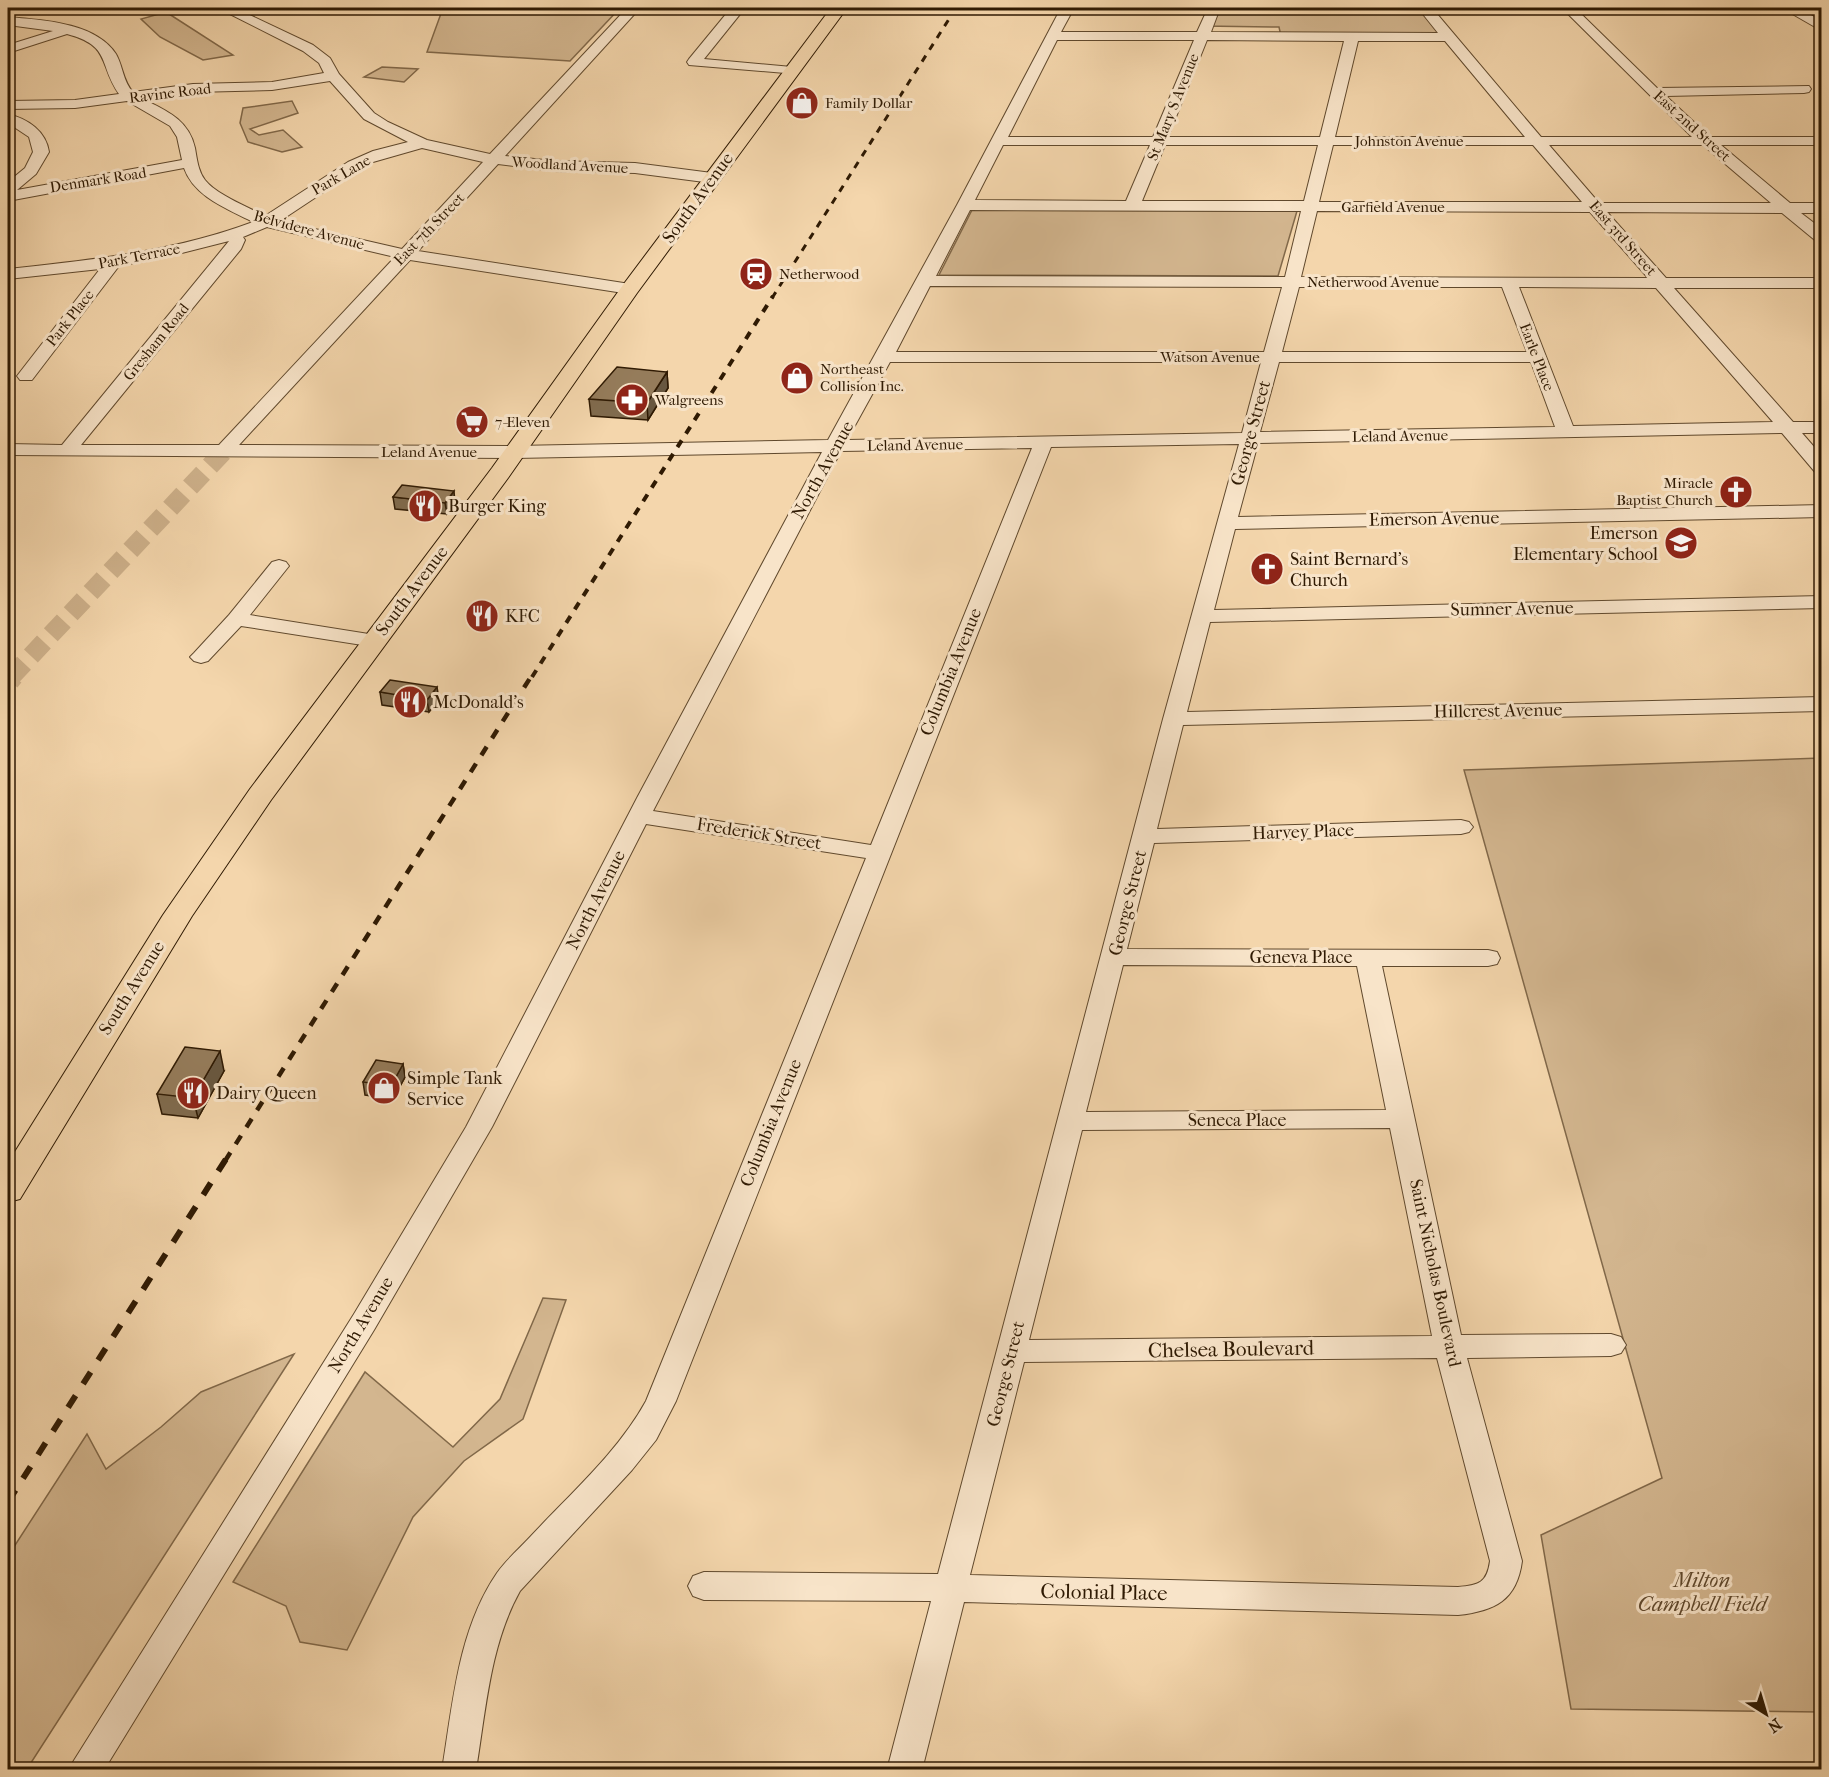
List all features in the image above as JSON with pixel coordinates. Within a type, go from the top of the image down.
[{"type":"main road","name":"South Avenue","points":[[8,1190],[178,915],[260,795],[514,452],[630,289],[839,8]]},
{"type":"street","name":"Woodland Avenue","points":[[225,8],[309,48],[325,61],[333,76],[369,116],[383,125],[422,142],[495,160],[554,166],[635,168],[712,178]]},
{"type":"street","name":"East 7th Street","points":[[224,451],[634,8]]},
{"type":"street","points":[[738,8],[694,62],[792,71]]},
{"type":"street","name":"North Avenue","points":[[85,1770],[431,1210],[479,1127],[639,816],[834,447],[925,281],[1067,8]]},
{"type":"street","name":"St Mary S Avenue","points":[[1132,206],[1214,8]]},
{"type":"street","name":"East 3rd Street","points":[[1425,8],[1494,92],[1663,283],[1821,468]]},
{"type":"street","name":"East 2nd Street","points":[[1568,8],[1707,141],[1821,238]]},
{"type":"street","points":[[1789,8],[1821,27]]},
{"type":"street","name":"Belvidere Avenue","points":[[8,21],[69,31],[88,36],[101,43],[109,53],[124,91],[175,122],[183,133],[195,179],[230,204],[266,222],[454,264],[630,289]]},
{"type":"street","points":[[8,48],[69,31]]},
{"type":"street","points":[[1052,36],[1449,37]]},
{"type":"street","name":"George Street","points":[[904,1770],[1174,719],[1292,281],[1352,37]]},
{"type":"street","name":"Ravine Road","points":[[8,105],[75,104],[193,88],[272,86],[333,76]]},
{"type":"street","points":[[1654,92],[1804,89]]},
{"type":"street","points":[[8,118],[23,125],[35,135],[41,152],[31,171],[8,189]]},
{"type":"street","name":"Johnston Avenue","points":[[997,141],[1821,141]]},
{"type":"street","name":"Park Lane","points":[[266,222],[354,164],[422,142]]},
{"type":"street","name":"Denmark Road","points":[[8,196],[189,163]]},
{"type":"street","name":"Garfield Avenue","points":[[965,205],[1821,208]]},
{"type":"street","name":"Park Terrace","points":[[8,274],[115,260],[180,248],[232,235],[266,222]]},
{"type":"street","name":"Gresham Road","points":[[68,449],[235,246],[237,240],[232,235]]},
{"type":"street","name":"Park Place","points":[[26,376],[115,260]]},
{"type":"street","name":"Netherwood Avenue","points":[[925,281],[1821,283]]},
{"type":"street","name":"Earle Place","points":[[1509,283],[1566,432]]},
{"type":"street","name":"Watson Avenue","points":[[884,357],[1536,357]]},
{"type":"street","name":"Leland Avenue","points":[[10,454],[68,449],[514,452],[1821,427]]},
{"type":"street","name":"Columbia Avenue","points":[[459,1770],[478,1654],[494,1607],[509,1581],[621,1461],[645,1431],[661,1401],[1043,443]]},
{"type":"street","name":"Emerson Avenue","points":[[1227,524],[1821,511]]},
{"type":"street","points":[[201,657],[236,619],[279,566]]},
{"type":"street","name":"Sumner Avenue","points":[[1203,616],[1821,602]]},
{"type":"street","points":[[236,619],[375,641]]},
{"type":"street","name":"Hillcrest Avenue","points":[[1174,719],[1821,704]]},
{"type":"street","name":"Frederick Street","points":[[639,816],[879,853]]},
{"type":"street","name":"Harvey Place","points":[[1145,836],[1461,827]]},
{"type":"street","name":"Geneva Place","points":[[1114,957],[1488,958]]},
{"type":"street","name":"Saint Nicholas Boulevard","points":[[1368,957],[1449,1346],[1506,1561],[1505,1574],[1499,1586]]},
{"type":"street","name":"Seneca Place","points":[[1072,1121],[1402,1119]]},
{"type":"street","name":"Chelsea Boulevard","points":[[1012,1352],[1611,1345]]},
{"type":"street","name":"Colonial Place","points":[[704,1586],[951,1588],[1458,1601],[1474,1600],[1489,1595],[1499,1586]]},
{"type":"green space","points":[[443,8],[620,8],[570,61],[427,52]]},
{"type":"green space","points":[[1210,8],[1422,8],[1447,37],[1281,36],[1279,27],[1203,26]]},
{"type":"green space","points":[[166,12],[233,55],[203,60],[160,37],[141,19]]},
{"type":"green space","points":[[382,67],[418,69],[404,82],[364,77]]},
{"type":"green space","points":[[292,101],[298,113],[250,129],[259,135],[283,130],[302,147],[282,152],[248,142],[240,123],[243,108]]},
{"type":"green space","points":[[972,210],[1297,211],[1278,276],[939,275]]},
{"type":"green space","name":"Milton Campbell Field","points":[[1821,758],[1821,1712],[1571,1709],[1541,1535],[1662,1478],[1464,770]]},
{"type":"green space","points":[[543,1298],[566,1300],[523,1419],[464,1461],[413,1517],[347,1650],[300,1642],[286,1606],[233,1582],[365,1372],[453,1447],[500,1399]]},
{"type":"green space","points":[[294,1354],[27,1769],[8,1769],[8,1556],[87,1434],[106,1469],[161,1427],[201,1392]]},
{"type":"building","points":[[617,367],[667,372],[647,403],[589,399]]},
{"type":"building","points":[[402,485],[454,491],[445,503],[393,497]]},
{"type":"building","points":[[390,680],[437,687],[427,700],[380,692]]},
{"type":"building","points":[[185,1047],[220,1051],[193,1098],[157,1094]]},
{"type":"building","points":[[376,1060],[403,1064],[391,1086],[363,1082]]},
{"type":"tunnel","points":[[11,677],[224,451]]},
{"type":"tunnel","points":[[8,680],[12,675]]},
{"type":"railway","points":[[772,298],[956,8]]},
{"type":"railway","points":[[532,677],[773,296]]},
{"type":"railway","points":[[225,1161],[532,675]]},
{"type":"railway","points":[[8,1502],[226,1159]]},
{"type":"place","name":"Family Dollar","points":[[802,103]]},
{"type":"place","name":"Netherwood","points":[[756,274]]},
{"type":"place","name":"Northeast Collision Inc.","points":[[797,378]]},
{"type":"place","name":"Walgreens","points":[[632,400]]},
{"type":"place","name":"7-Eleven","points":[[472,422]]},
{"type":"place","name":"Miracle Baptist Church","points":[[1736,492]]},
{"type":"place","name":"Burger King","points":[[425,506]]},
{"type":"place","name":"Emerson Elementary School","points":[[1681,543]]},
{"type":"place","name":"Saint Bernard's Church","points":[[1267,569]]},
{"type":"place","name":"KFC","points":[[482,616]]},
{"type":"place","name":"McDonald's","points":[[410,702]]},
{"type":"place","name":"Simple Tank Service","points":[[384,1088]]},
{"type":"place","name":"Dairy Queen","points":[[193,1093]]}]
